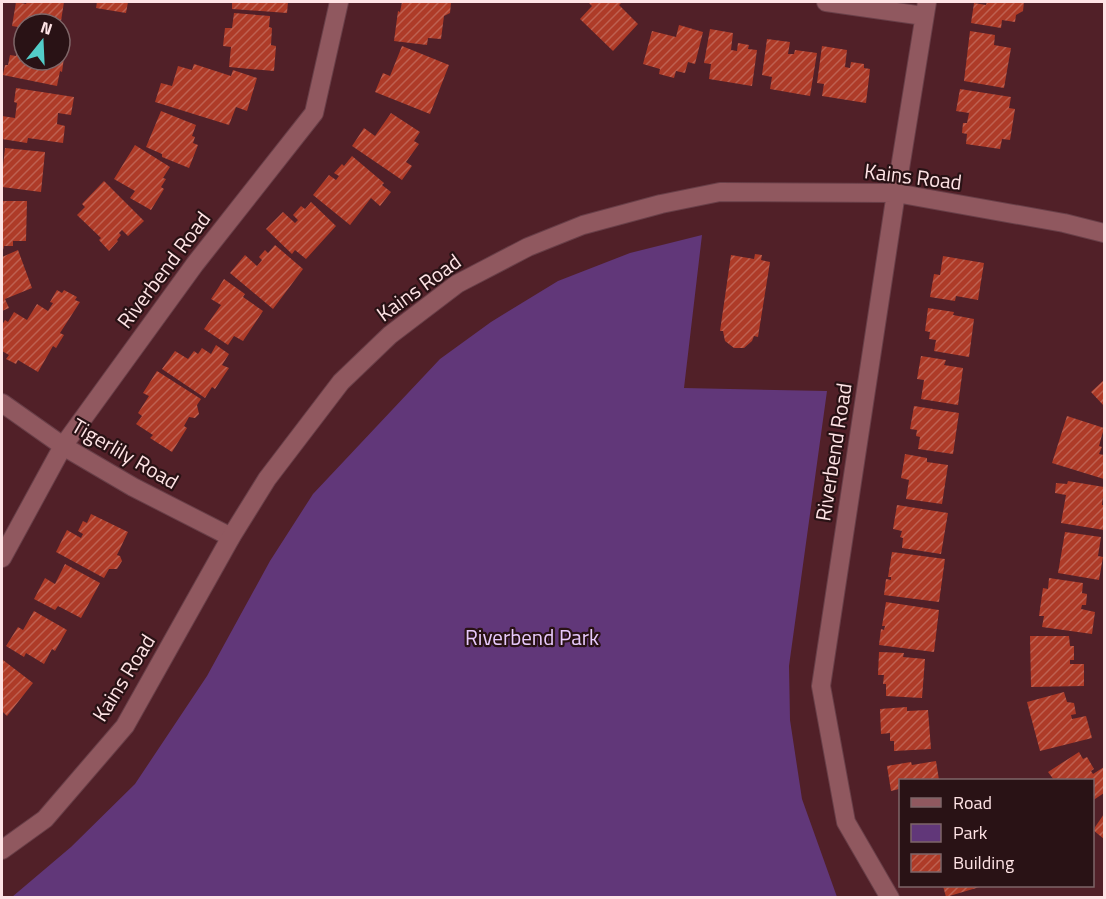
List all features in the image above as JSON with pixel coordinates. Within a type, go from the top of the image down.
[{"type":"street","name":"Riverbend Road","points":[[2,558],[63,446],[195,264],[314,113],[339,2]]},
{"type":"street","points":[[826,2],[925,9]]},
{"type":"street","name":"Riverbend Road","points":[[890,897],[846,822],[821,686],[925,9]]},
{"type":"street","name":"Kains Road","points":[[2,850],[45,819],[125,726],[231,537],[267,478],[341,382],[390,335],[457,284],[528,247],[583,225],[661,204],[720,192],[896,193],[1064,223],[1104,233]]},
{"type":"street","name":"Tigerlily Road","points":[[2,403],[63,446],[133,487],[231,537]]},
{"type":"green space","name":"Riverbend Park","points":[[702,235],[684,388],[827,391],[789,666],[790,720],[802,799],[837,897],[12,897],[71,847],[135,784],[207,676],[270,561],[313,494],[440,359],[491,322],[558,281],[630,253]]},
{"type":"building","points":[[16,2],[26,4],[27,2],[64,2],[62,12],[14,12]]},
{"type":"building","points":[[97,2],[128,2],[126,13],[96,8]]},
{"type":"building","points":[[232,2],[288,2],[287,13],[232,9]]},
{"type":"building","points":[[402,2],[451,3],[450,13],[444,16],[441,39],[428,38],[427,45],[394,41],[398,11],[400,12]]},
{"type":"building","points":[[590,2],[622,2],[619,5],[638,24],[613,51],[580,19],[592,6]]},
{"type":"building","points":[[987,2],[1024,2],[1023,11],[1016,15],[1015,22],[1002,20],[1001,28],[971,23],[974,3],[986,5]]},
{"type":"building","points":[[234,13],[270,16],[271,45],[276,46],[274,71],[229,67],[231,47],[223,46],[225,28],[232,28]]},
{"type":"building","points":[[679,25],[703,32],[695,64],[688,62],[685,73],[676,71],[674,78],[659,74],[660,69],[643,64],[652,31],[676,37]]},
{"type":"building","points":[[710,29],[733,33],[731,50],[737,51],[738,43],[749,45],[748,49],[757,50],[752,86],[709,79],[711,64],[704,63]]},
{"type":"building","points":[[970,31],[995,35],[994,45],[1011,48],[1004,88],[964,81]]},
{"type":"building","points":[[767,39],[790,42],[788,54],[794,54],[795,50],[817,53],[810,96],[770,89],[772,77],[762,75]]},
{"type":"building","points":[[402,46],[449,65],[430,114],[375,92],[383,73],[390,76]]},
{"type":"building","points":[[822,46],[847,50],[845,67],[850,68],[851,62],[864,64],[864,68],[870,69],[866,103],[822,96],[824,84],[817,83]]},
{"type":"building","points":[[10,55],[12,55],[12,72],[60,72],[57,86],[3,75]]},
{"type":"building","points":[[194,64],[231,76],[233,70],[257,78],[247,111],[236,107],[229,125],[155,102],[161,83],[172,86],[178,66],[192,70]]},
{"type":"building","points":[[16,88],[74,97],[71,115],[58,113],[57,124],[65,126],[63,143],[28,138],[27,143],[2,139],[2,116],[15,118]]},
{"type":"building","points":[[960,89],[1011,97],[1009,108],[1015,109],[1010,140],[1002,139],[1000,149],[966,144],[967,134],[962,133],[963,123],[967,123],[969,113],[956,111]]},
{"type":"building","points":[[161,111],[196,125],[192,136],[195,137],[193,143],[198,145],[189,168],[162,157],[162,154],[146,147]]},
{"type":"building","points":[[391,113],[420,132],[414,141],[419,144],[406,162],[412,166],[402,180],[352,146],[364,128],[375,136]]},
{"type":"building","points":[[135,145],[170,167],[163,178],[166,179],[161,187],[164,189],[151,210],[130,198],[135,191],[114,179]]},
{"type":"building","points":[[5,148],[45,152],[41,192],[2,187]]},
{"type":"building","points":[[352,156],[384,183],[382,185],[391,192],[380,206],[371,198],[350,225],[313,195],[329,175],[336,180],[339,176],[334,173]]},
{"type":"building","points":[[104,181],[144,221],[128,236],[122,230],[118,241],[109,251],[99,240],[101,238],[77,215],[85,207],[82,204]]},
{"type":"building","points":[[2,201],[27,201],[26,241],[13,241],[13,246],[4,246],[3,250],[2,250]]},
{"type":"building","points":[[311,202],[336,226],[306,259],[295,250],[292,254],[266,229],[283,212],[295,223],[298,220],[293,215],[301,206],[305,209]]},
{"type":"building","points":[[275,245],[303,269],[273,309],[230,273],[245,255],[257,266],[262,260],[259,257],[265,250],[268,253]]},
{"type":"building","points":[[18,250],[32,288],[5,299],[9,308],[2,311],[2,257]]},
{"type":"building","points":[[755,254],[762,255],[761,260],[770,262],[758,337],[754,336],[744,348],[734,348],[725,341],[723,331],[720,331],[731,255],[754,259]]},
{"type":"building","points":[[943,256],[984,263],[978,300],[956,296],[955,301],[930,297],[934,274],[940,275]]},
{"type":"building","points":[[224,279],[245,294],[243,297],[263,311],[243,341],[234,336],[228,345],[204,329],[221,305],[211,299]]},
{"type":"building","points":[[57,290],[62,293],[64,290],[77,297],[75,300],[80,302],[60,333],[64,335],[56,348],[53,346],[38,372],[18,360],[16,364],[6,359],[9,355],[2,351],[2,325],[5,320],[8,322],[14,312],[27,320],[37,304],[48,311]]},
{"type":"building","points":[[928,308],[954,312],[953,315],[974,319],[969,357],[934,351],[936,340],[929,339],[930,332],[925,331]]},
{"type":"building","points":[[216,345],[229,354],[222,365],[229,368],[215,389],[212,387],[205,398],[162,369],[175,351],[188,359],[194,351],[198,354],[202,348],[211,354]]},
{"type":"building","points":[[921,356],[946,360],[944,365],[963,368],[958,405],[921,399],[924,380],[917,379]]},
{"type":"building","points":[[157,371],[201,399],[197,405],[199,414],[195,418],[189,417],[184,426],[187,428],[172,452],[150,438],[153,435],[136,424],[142,416],[138,413],[149,396],[143,393]]},
{"type":"building","points":[[1104,380],[1104,406],[1091,392]]},
{"type":"building","points":[[914,406],[959,413],[953,454],[918,449],[920,437],[916,436],[917,430],[910,429]]},
{"type":"building","points":[[1067,416],[1104,428],[1099,454],[1104,455],[1104,479],[1052,463]]},
{"type":"building","points":[[905,454],[927,458],[927,462],[948,465],[942,504],[906,499],[909,480],[901,478]]},
{"type":"building","points":[[1068,481],[1104,487],[1102,505],[1104,505],[1104,530],[1061,523],[1066,495],[1055,493],[1056,483],[1067,484]]},
{"type":"building","points":[[897,505],[948,513],[941,554],[902,548],[903,538],[900,537],[902,531],[893,529]]},
{"type":"building","points":[[91,514],[128,532],[117,555],[122,561],[117,569],[109,569],[104,578],[56,552],[67,530],[81,538],[83,534],[78,531],[83,521],[87,523]]},
{"type":"building","points":[[1065,532],[1101,537],[1098,556],[1103,557],[1099,580],[1058,573]]},
{"type":"building","points":[[892,552],[945,559],[939,602],[884,595],[886,579],[891,580],[891,577],[888,577]]},
{"type":"building","points":[[65,564],[100,583],[81,618],[58,606],[55,610],[34,599],[45,578],[55,584]]},
{"type":"building","points":[[1049,578],[1083,583],[1082,593],[1087,594],[1086,605],[1082,605],[1081,609],[1095,612],[1092,634],[1042,627],[1044,616],[1039,616],[1043,588],[1048,589]]},
{"type":"building","points":[[886,602],[939,610],[934,652],[879,645],[881,629],[884,630],[885,626],[882,626]]},
{"type":"building","points":[[34,611],[67,630],[55,651],[52,649],[44,664],[26,653],[24,657],[6,646],[18,627],[23,630]]},
{"type":"building","points":[[1030,636],[1069,636],[1070,646],[1074,646],[1074,660],[1070,660],[1070,664],[1084,664],[1084,686],[1031,687]]},
{"type":"building","points":[[879,652],[904,653],[903,657],[925,659],[922,698],[886,696],[886,684],[883,684],[884,675],[878,675]]},
{"type":"building","points":[[3,660],[33,683],[7,716],[2,711]]},
{"type":"building","points":[[1064,692],[1067,702],[1074,703],[1076,714],[1071,715],[1072,719],[1086,716],[1092,738],[1040,751],[1027,702]]},
{"type":"building","points":[[907,707],[907,711],[928,710],[931,749],[894,751],[894,741],[890,741],[890,733],[881,734],[880,709]]},
{"type":"building","points":[[1079,752],[1083,759],[1087,757],[1094,769],[1091,771],[1093,774],[1104,767],[1104,793],[1094,800],[1094,779],[1053,779],[1048,772]]},
{"type":"building","points":[[936,761],[939,779],[899,779],[899,789],[891,791],[887,766],[911,762],[912,765]]},
{"type":"building","points":[[1104,814],[1104,839],[1094,829]]},
{"type":"building","points":[[943,887],[980,887],[946,897]]}]
